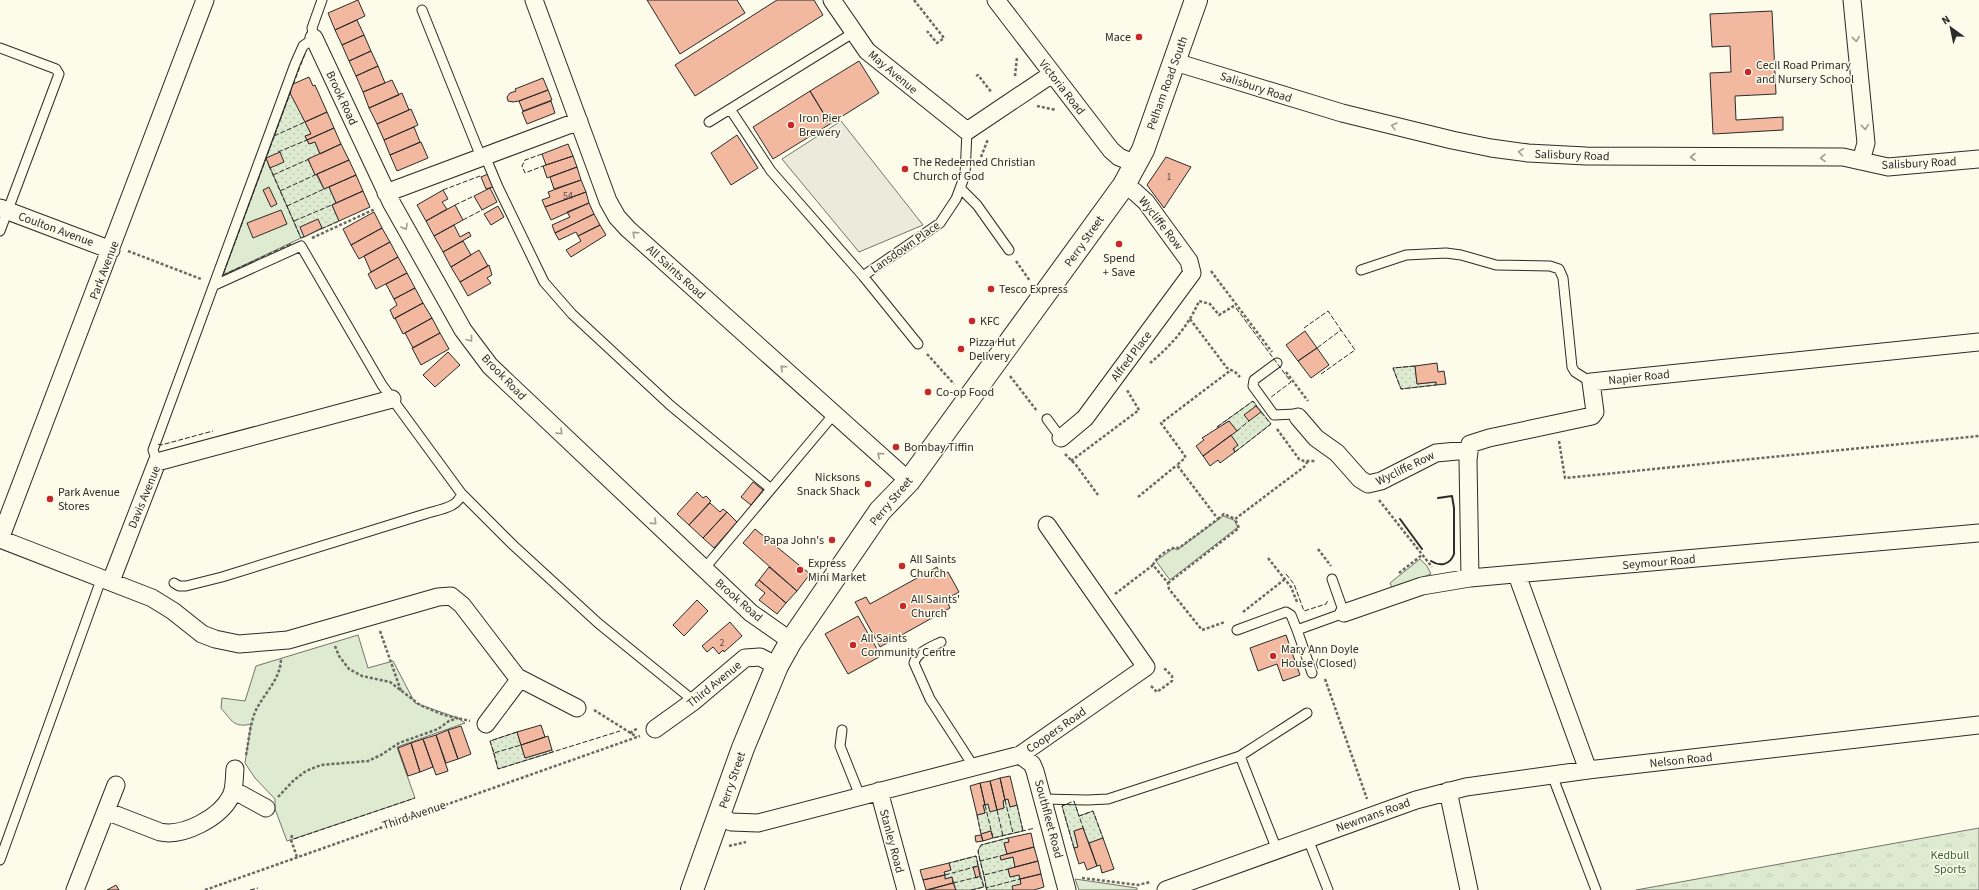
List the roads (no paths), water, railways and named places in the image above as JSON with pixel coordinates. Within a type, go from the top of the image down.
[{"type":"street","name":"Park Avenue","points":[[0,539],[112,248],[205,0]]},
{"type":"street","name":"All Saints Road","points":[[534,0],[608,201],[620,221],[909,481]]},
{"type":"street","name":"May Avenue","points":[[832,0],[853,33],[867,51],[892,73],[967,131]]},
{"type":"street","name":"Victoria Road","points":[[996,0],[1111,150],[1119,157],[1136,164]]},
{"type":"street","name":"Pelham Road South","points":[[1136,164],[1175,62],[1196,0]]},
{"type":"street","points":[[1852,0],[1866,143],[1861,161]]},
{"type":"street","name":"Brook Road","points":[[314,38],[388,197],[463,330],[490,366],[751,613],[791,642]]},
{"type":"street","name":"Salisbury Road","points":[[1175,62],[1342,113],[1491,148],[1528,153],[1586,156],[1843,157],[1888,167],[1979,159]]},
{"type":"street","points":[[967,131],[1052,74]]},
{"type":"street","points":[[388,197],[483,157],[579,121]]},
{"type":"street","name":"Perry Street","points":[[692,890],[720,816],[743,748],[777,666],[791,642],[880,511],[909,481],[1124,185],[1136,164]]},
{"type":"street","name":"Wycliffe Row","points":[[1124,185],[1146,202],[1200,267]]},
{"type":"street","name":"Coulton Avenue","points":[[4,210],[112,248]]},
{"type":"street","name":"Alfred Place","points":[[1061,438],[1085,418],[1190,276],[1200,267]]},
{"type":"street","name":"Napier Road","points":[[1468,450],[1470,444],[1476,441],[1556,425],[1593,415],[1595,412],[1591,382],[1979,342]]},
{"type":"street","name":"Davis Avenue","points":[[106,579],[157,462],[392,399]]},
{"type":"street","name":"Wycliffe Row","points":[[1298,417],[1316,438],[1337,453],[1360,479],[1368,484],[1377,483],[1436,453],[1468,450]]},
{"type":"street","points":[[1468,450],[1470,578]]},
{"type":"street","name":"Coopers Road","points":[[720,816],[731,822],[758,823],[1020,755],[1146,667],[1047,525]]},
{"type":"street","name":"Seymour Road","points":[[1344,613],[1422,586],[1470,578],[1979,533]]},
{"type":"street","points":[[0,539],[152,598],[173,611],[199,632],[208,637],[239,644],[278,642],[438,597],[451,596],[462,605],[510,671],[520,680],[584,708]]},
{"type":"street","points":[[1517,575],[1588,770]]},
{"type":"street","name":"Third Avenue","points":[[655,729],[694,701],[745,658],[760,657],[777,666]]},
{"type":"street","points":[[486,724],[520,680]]},
{"type":"street","name":"Nelson Road","points":[[1588,770],[1979,725]]},
{"type":"street","name":"Southfleet Road","points":[[1020,755],[1033,766],[1067,890]]},
{"type":"street","points":[[106,812],[160,832],[169,834],[180,832],[197,825],[214,814],[229,799],[233,790],[235,769]]},
{"type":"street","name":"Newmans Road","points":[[1160,886],[1278,850],[1416,800],[1448,791],[1552,774],[1588,770]]},
{"type":"street","points":[[75,890],[116,785]]},
{"type":"street","points":[[233,790],[266,808]]},
{"type":"street","name":"Stanley Road","points":[[879,791],[906,890]]},
{"type":"street","points":[[1448,791],[1468,890]]},
{"type":"lane","points":[[157,462],[153,450],[215,285],[295,64],[303,46],[314,38],[312,28],[322,0]]},
{"type":"lane","points":[[422,10],[483,157],[544,282],[572,314],[670,405],[770,489]]},
{"type":"lane","points":[[709,122],[853,33]]},
{"type":"lane","points":[[0,48],[56,69],[59,74],[4,210],[0,231]]},
{"type":"lane","name":"Lansdown Place","points":[[730,109],[771,171],[863,276],[918,344]]},
{"type":"lane","name":"Lansdown Place","points":[[863,276],[940,223],[956,199],[965,176],[967,131]]},
{"type":"lane","points":[[960,188],[977,205],[1009,250]]},
{"type":"lane","points":[[215,285],[301,246],[339,313],[392,399],[461,493],[513,545],[598,623],[694,701]]},
{"type":"lane","points":[[1361,270],[1406,255],[1446,253],[1464,256],[1491,264],[1544,265],[1556,268],[1562,272],[1563,278],[1572,367],[1575,372],[1591,382]]},
{"type":"lane","points":[[1277,360],[1254,380],[1252,384],[1274,415],[1295,414],[1298,417]]},
{"type":"lane","points":[[704,569],[834,414]]},
{"type":"lane","points":[[1047,419],[1061,438]]},
{"type":"lane","points":[[174,583],[179,586],[186,586],[222,577],[443,508],[456,503],[460,498],[461,493]]},
{"type":"lane","points":[[0,860],[106,579]]},
{"type":"lane","points":[[1297,630],[1344,613],[1332,579]]},
{"type":"lane","points":[[1237,630],[1288,612],[1291,615],[1297,630],[1312,673]]},
{"type":"lane","points":[[940,642],[922,652],[915,658],[914,663],[930,699],[974,767]]},
{"type":"lane","points":[[1043,799],[1108,799],[1240,756],[1307,713]]},
{"type":"lane","points":[[842,730],[840,746],[860,796]]},
{"type":"lane","points":[[1240,756],[1278,850]]},
{"type":"lane","points":[[1552,774],[1596,890]]},
{"type":"lane","points":[[1308,839],[1328,890]]},
{"type":"place","name":"Mace","points":[[1139,37]]},
{"type":"place","name":"Cecil Road Primary and Nursery School","points":[[1748,72]]},
{"type":"place","name":"Iron Pier Brewery","points":[[791,125]]},
{"type":"place","name":"The Redeemed Christian Church of God","points":[[905,169]]},
{"type":"place","name":"Spend + Save","points":[[1119,244]]},
{"type":"place","name":"Tesco Express","points":[[991,289]]},
{"type":"place","name":"KFC","points":[[972,321]]},
{"type":"place","name":"Pizza Hut Delivery","points":[[961,349]]},
{"type":"place","name":"Co-op Food","points":[[928,392]]},
{"type":"place","name":"Bombay Tiffin","points":[[896,447]]},
{"type":"place","name":"Nicksons Snack Shack","points":[[868,484]]},
{"type":"place","name":"Park Avenue Stores","points":[[50,499]]},
{"type":"place","name":"Papa John's","points":[[832,540]]},
{"type":"place","name":"All Saints Church","points":[[902,566]]},
{"type":"place","name":"Express Mini Market","points":[[800,570]]},
{"type":"place","name":"All Saints' Church","points":[[903,606]]},
{"type":"place","name":"All Saints Community Centre","points":[[853,645]]},
{"type":"place","name":"Mary Ann Doyle House (Closed)","points":[[1273,656]]},
{"type":"park label","name":"Kedbull Sports","points":[[1950,862]]}]
